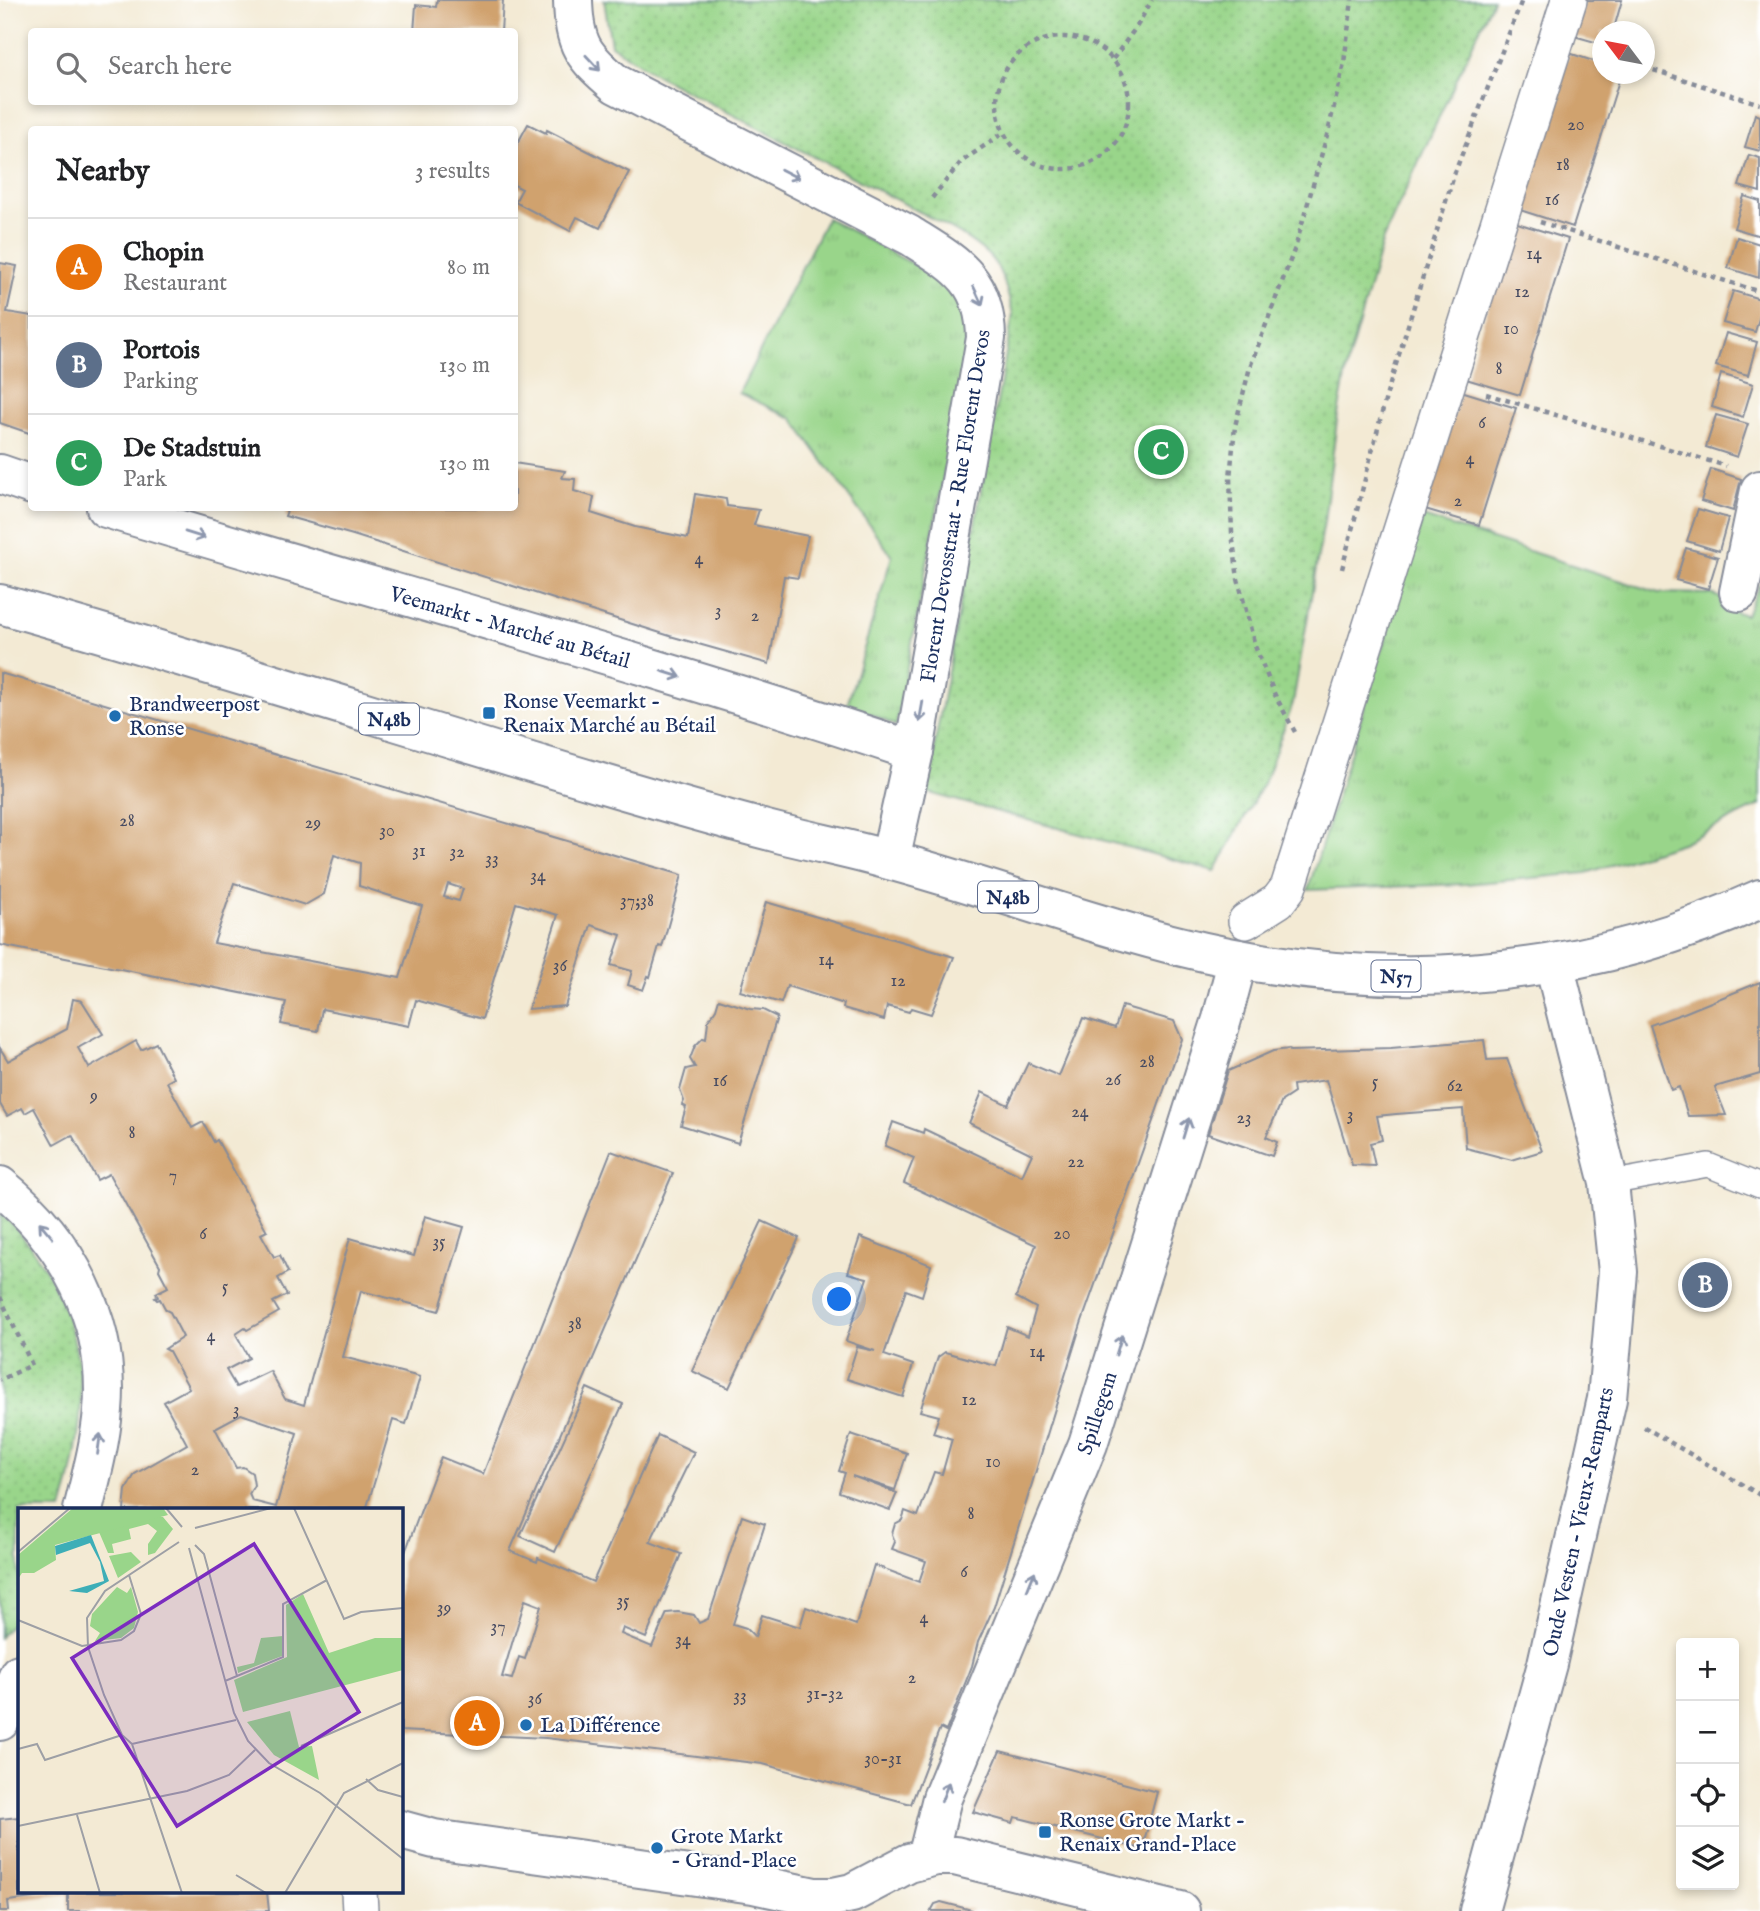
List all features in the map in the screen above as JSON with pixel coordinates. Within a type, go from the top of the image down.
[{"type":"street","name":"Florent Devosstraat - Rue Florent Devos","points":[[573,0],[573,21],[580,44],[589,61],[616,84],[909,235],[951,261],[976,289],[986,313],[986,338],[914,751],[890,860]]},
{"type":"street","points":[[1246,920],[1278,901],[1288,888],[1569,0]]},
{"type":"street","points":[[0,474],[28,484]]},
{"type":"street","points":[[1738,592],[1747,480]]},
{"type":"street","name":"Veemarkt - Marché au Bétail","points":[[116,511],[336,578],[527,630],[812,716],[914,751]]},
{"type":"street","name":"N48b","points":[[0,604],[600,783],[778,833],[890,860],[1140,936],[1238,959]]},
{"type":"street","name":"N57","points":[[1238,959],[1284,968],[1399,976],[1493,972],[1554,964],[1611,952],[1720,918],[1760,900]]},
{"type":"street","name":"Spillegem","points":[[927,1858],[942,1798],[1088,1444],[1222,1019],[1238,959]]},
{"type":"street","name":"Oude Vesten - Vieux-Remparts","points":[[1479,1911],[1547,1664],[1607,1399],[1618,1272],[1609,1183],[1554,964]]},
{"type":"street","points":[[0,1186],[25,1206],[52,1236],[74,1272],[92,1314],[102,1362],[103,1408],[97,1455],[84,1508]]},
{"type":"street","points":[[0,1721],[18,1676]]},
{"type":"street","points":[[0,1733],[18,1739]]},
{"type":"street","points":[[402,1830],[434,1839],[753,1884],[813,1904],[852,1893],[909,1863],[946,1855],[964,1857],[1180,1911]]},
{"type":"lane","points":[[1609,1183],[1708,1165],[1760,1186]]},
{"type":"path","points":[[1113,59],[1152,0]]},
{"type":"path","points":[[1302,726],[1299,739],[1275,695],[1255,646],[1238,579],[1232,533],[1230,478],[1235,426],[1251,367],[1274,297],[1296,244],[1329,128],[1344,63],[1352,0]]},
{"type":"path","points":[[1339,581],[1386,397],[1455,172],[1522,0]]},
{"type":"path","points":[[1062,36],[1081,38],[1098,46],[1113,59],[1123,74],[1129,92],[1129,111],[1124,130],[1114,146],[1101,159],[1065,171],[1046,168],[1013,148],[1003,133],[997,95],[1012,61],[1026,48],[1043,40],[1062,36]]},
{"type":"path","points":[[1655,70],[1760,104]]},
{"type":"path","points":[[909,235],[917,217],[961,162],[1003,133]]},
{"type":"path","points":[[1502,210],[1760,292]]},
{"type":"path","points":[[1448,382],[1747,480]]},
{"type":"path","points":[[0,1297],[32,1364],[0,1380]]},
{"type":"path","points":[[1607,1399],[1651,1433],[1760,1495]]},
{"type":"green space","points":[[604,0],[1493,0],[1383,239],[1348,361],[1293,703],[1265,780],[1215,871],[926,792],[1013,315],[1001,274],[987,254],[954,231],[658,76],[611,45]]},
{"type":"green space","points":[[827,218],[950,284],[969,318],[962,380],[896,726],[871,714],[845,712],[892,556],[792,418],[739,393]]},
{"type":"green space","points":[[1423,517],[1659,593],[1711,594],[1721,598],[1721,608],[1746,615],[1760,583],[1760,805],[1682,843],[1586,873],[1466,884],[1308,890]]},
{"type":"green space","points":[[0,1214],[32,1248],[62,1302],[72,1331],[81,1389],[77,1447],[62,1508],[18,1508],[18,1616],[0,1637]]},
{"type":"building","points":[[437,0],[503,0],[501,28],[414,28],[416,5],[436,7]]},
{"type":"building","points":[[1585,0],[1622,0],[1616,21],[1592,21],[1592,41],[1574,36]]},
{"type":"building","points":[[1569,53],[1592,61],[1592,84],[1618,84],[1573,227],[1520,210]]},
{"type":"building","points":[[1755,114],[1760,116],[1760,151],[1745,147]]},
{"type":"building","points":[[528,124],[546,133],[547,130],[629,172],[600,228],[577,217],[570,231],[518,204],[522,189],[518,187],[518,143]]},
{"type":"building","points":[[1749,155],[1760,158],[1760,192],[1739,186]]},
{"type":"building","points":[[1744,196],[1760,201],[1760,236],[1734,228]]},
{"type":"building","points":[[1514,222],[1568,239],[1520,395],[1466,379]]},
{"type":"building","points":[[1737,237],[1760,244],[1759,278],[1728,268]]},
{"type":"building","points":[[0,263],[17,266],[7,312],[28,315],[28,433],[0,423]]},
{"type":"building","points":[[1733,291],[1760,299],[1760,315],[1755,332],[1723,323]]},
{"type":"building","points":[[1726,333],[1757,342],[1748,375],[1716,366]]},
{"type":"building","points":[[1721,374],[1753,384],[1743,417],[1712,407]]},
{"type":"building","points":[[1461,391],[1516,408],[1479,525],[1425,509]]},
{"type":"building","points":[[1716,415],[1748,424],[1737,457],[1706,447]]},
{"type":"building","points":[[518,464],[565,471],[562,478],[575,479],[574,491],[594,497],[591,513],[635,527],[688,538],[695,494],[726,499],[727,506],[759,510],[754,525],[808,536],[798,578],[784,576],[769,664],[670,636],[285,516],[287,511],[518,511]]},
{"type":"building","points":[[1711,469],[1741,479],[1733,511],[1701,501]]},
{"type":"building","points":[[1698,509],[1728,518],[1719,551],[1687,541]]},
{"type":"building","points":[[1686,548],[1718,557],[1708,589],[1676,580]]},
{"type":"building","points":[[0,673],[682,875],[662,947],[659,946],[650,977],[648,976],[643,990],[628,985],[632,971],[611,965],[621,935],[591,925],[565,1006],[528,1009],[558,915],[516,903],[482,1019],[416,1000],[409,1026],[322,1009],[318,1031],[281,1024],[286,1002],[0,945]],"holes":[[[334,855],[360,863],[359,886],[422,906],[400,978],[214,943],[234,883],[305,905],[324,894]],[[448,884],[463,889],[459,901],[444,897]]]},
{"type":"building","points":[[766,902],[954,957],[931,1014],[911,1008],[909,1012],[887,1006],[884,1020],[843,1008],[844,1004],[787,986],[781,1003],[740,991]]},
{"type":"building","points":[[1760,982],[1760,1074],[1715,1087],[1726,1115],[1688,1116],[1679,1087],[1671,1090],[1650,1025]]},
{"type":"building","points":[[73,999],[82,1001],[103,1034],[78,1048],[89,1068],[136,1041],[141,1050],[156,1043],[174,1078],[167,1082],[192,1128],[203,1122],[214,1142],[217,1140],[267,1231],[261,1234],[274,1257],[280,1255],[288,1272],[278,1278],[287,1295],[273,1302],[279,1312],[236,1334],[249,1358],[226,1370],[236,1387],[270,1371],[285,1399],[304,1405],[350,1238],[414,1256],[425,1216],[464,1227],[439,1311],[361,1291],[343,1357],[420,1377],[406,1424],[393,1420],[367,1508],[124,1508],[126,1490],[135,1474],[187,1444],[164,1402],[189,1388],[169,1351],[165,1349],[183,1337],[170,1312],[160,1299],[155,1298],[158,1297],[156,1293],[168,1287],[159,1270],[160,1266],[109,1174],[97,1180],[72,1135],[54,1145],[34,1108],[25,1113],[22,1108],[7,1116],[0,1104],[0,1048],[8,1061],[67,1029]],"holes":[[[241,1414],[297,1433],[276,1507],[252,1501],[249,1494],[254,1485],[252,1473],[243,1467],[236,1468],[215,1428]]]},
{"type":"building","points":[[719,999],[750,1009],[763,1010],[777,1017],[738,1143],[681,1125],[686,1107],[682,1105],[684,1101],[680,1090],[686,1069],[695,1067],[690,1059],[695,1046],[703,1038],[706,1039],[708,1021]]},
{"type":"building","points":[[1122,1006],[1174,1021],[1182,1039],[1081,1324],[994,1607],[978,1642],[972,1666],[946,1731],[940,1728],[911,1804],[763,1764],[546,1738],[402,1731],[402,1560],[441,1457],[483,1474],[611,1151],[673,1173],[510,1551],[537,1562],[538,1558],[593,1582],[658,1435],[694,1452],[650,1542],[681,1554],[646,1638],[623,1628],[621,1634],[652,1647],[667,1613],[694,1615],[699,1623],[708,1619],[742,1516],[765,1524],[733,1624],[746,1628],[755,1637],[762,1615],[800,1627],[806,1607],[856,1625],[874,1565],[919,1582],[926,1561],[892,1549],[895,1542],[892,1534],[895,1524],[902,1520],[905,1511],[918,1516],[934,1472],[942,1474],[952,1439],[933,1433],[939,1416],[920,1411],[938,1357],[945,1352],[996,1366],[1007,1327],[1028,1336],[1036,1308],[1016,1297],[1036,1245],[904,1183],[914,1158],[885,1146],[893,1122],[923,1133],[924,1129],[1022,1176],[1032,1154],[969,1123],[982,1092],[1008,1105],[1028,1063],[1059,1076],[1083,1018],[1115,1028]],"holes":[[[525,1600],[541,1606],[525,1659],[519,1657],[512,1679],[502,1677]]]},
{"type":"building","points":[[1484,1040],[1487,1060],[1507,1059],[1542,1151],[1512,1160],[1466,1148],[1463,1109],[1377,1116],[1382,1140],[1370,1143],[1375,1166],[1352,1165],[1326,1080],[1293,1085],[1294,1093],[1282,1101],[1266,1137],[1277,1142],[1272,1156],[1208,1134],[1228,1071],[1273,1051],[1391,1048]]},
{"type":"building","points":[[762,1221],[799,1238],[729,1388],[692,1371]]},
{"type":"building","points":[[860,1237],[931,1265],[922,1296],[906,1290],[884,1355],[913,1365],[903,1397],[847,1379],[857,1347],[875,1351],[846,1341],[867,1278],[848,1273]]},
{"type":"building","points":[[587,1388],[623,1404],[555,1552],[520,1536]]},
{"type":"building","points":[[851,1434],[907,1453],[895,1490],[852,1476],[897,1493],[890,1510],[839,1492],[845,1473],[839,1471]]},
{"type":"building","points":[[1000,1751],[1157,1792],[1142,1849],[1015,1817],[1013,1823],[973,1812]]},
{"type":"building","points":[[18,1817],[18,1894],[68,1894],[8,1901],[9,1911],[0,1911],[0,1819]]},
{"type":"building","points":[[68,1894],[267,1894],[269,1911],[68,1911]]},
{"type":"building","points":[[941,1902],[972,1911],[931,1911],[935,1904]]},
{"type":"place","name":"De Stadstuin","points":[[1161,452]]},
{"type":"place","name":"Ronse Veemarkt - Renaix Marché au Bétail","points":[[489,713]]},
{"type":"place","name":"Brandweerpost Ronse","points":[[115,716]]},
{"type":"place","name":"Portois","points":[[1705,1285]]},
{"type":"place","name":"Chopin","points":[[477,1723]]},
{"type":"place","name":"La Différence","points":[[526,1725]]},
{"type":"place","name":"Ronse Grote Markt - Renaix Grand-Place","points":[[1045,1832]]},
{"type":"place","name":"Grote Markt - Grand-Place","points":[[657,1848]]}]
